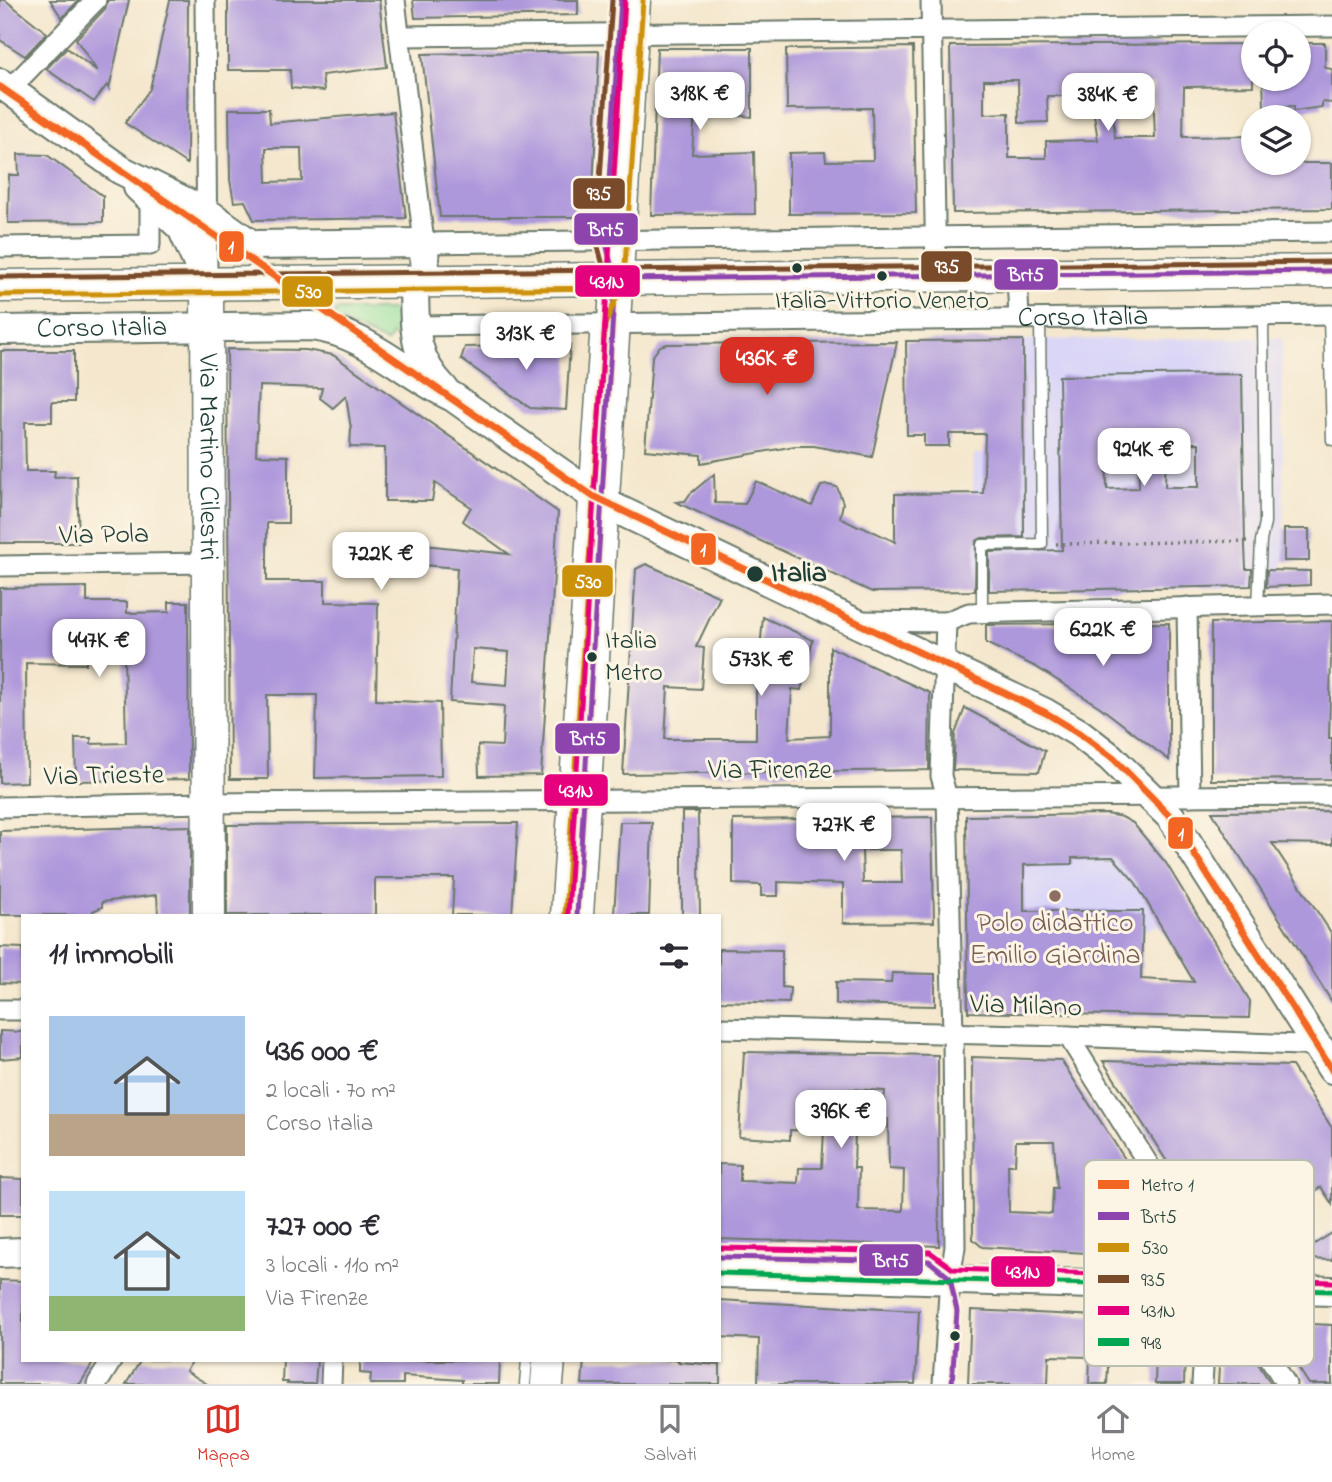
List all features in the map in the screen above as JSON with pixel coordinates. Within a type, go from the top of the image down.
[{"type":"main road","points":[[577,914],[574,800],[604,323],[615,279],[611,240],[625,34],[634,0]]},
{"type":"main road","points":[[5,87],[121,170],[206,212],[252,245],[424,243],[415,326],[418,352],[432,376],[453,397],[594,497],[1033,707],[1079,733],[1111,757],[1171,817],[1324,1046],[1332,1069]]},
{"type":"main road","points":[[121,170],[182,228],[207,284]]},
{"type":"main road","name":"Corso Italia","points":[[0,286],[1332,271]]},
{"type":"main road","name":"Via Martino Cilestri","points":[[207,284],[209,914]]},
{"type":"main road","name":"Corso Italia","points":[[0,330],[328,328],[370,347],[427,385],[453,397]]},
{"type":"main road","points":[[0,1253],[21,1252]]},
{"type":"main road","points":[[721,1273],[1084,1282]]},
{"type":"main road","points":[[1314,1290],[1332,1291]]},
{"type":"main road","points":[[547,1384],[549,1362]]},
{"type":"street","points":[[5,87],[96,0]]},
{"type":"street","name":"Via Martino Cilestri","points":[[205,0],[207,284]]},
{"type":"street","points":[[395,0],[424,243],[1332,232]]},
{"type":"street","points":[[932,0],[936,275]]},
{"type":"street","points":[[400,36],[1332,26]]},
{"type":"street","points":[[0,247],[150,246],[150,200]]},
{"type":"street","points":[[1017,275],[1019,318]]},
{"type":"street","name":"Corso Italia","points":[[415,326],[1330,315]]},
{"type":"street","name":"Via Pola","points":[[0,566],[208,563]]},
{"type":"street","points":[[851,622],[946,622],[969,613],[1332,604]]},
{"type":"street","points":[[1187,607],[1190,796]]},
{"type":"street","points":[[943,1384],[950,1278],[955,1247],[947,797],[941,776],[946,622]]},
{"type":"street","name":"Via Firenze","points":[[209,803],[1332,795]]},
{"type":"street","name":"Via Trieste","points":[[0,807],[209,803]]},
{"type":"street","points":[[0,1010],[21,1010]]},
{"type":"street","name":"Via Milano","points":[[721,1028],[1068,1036],[1324,1046]]},
{"type":"street","points":[[1068,1036],[1145,1160]]},
{"type":"street","points":[[97,1384],[110,1362]]},
{"type":"street","points":[[331,1384],[332,1362]]},
{"type":"street","points":[[1202,1384],[1203,1366]]},
{"type":"street","points":[[1274,1366],[1286,1384]]},
{"type":"lane","points":[[621,0],[625,34]]},
{"type":"lane","points":[[1330,315],[1332,440]]},
{"type":"lane","points":[[1258,606],[1261,541],[1265,523],[1263,316]]},
{"type":"lane","points":[[982,613],[982,545],[1042,544],[1040,318]]},
{"type":"lane","points":[[556,914],[574,800]]},
{"type":"lane","points":[[721,1257],[929,1261],[950,1278],[957,1311],[953,1384]]},
{"type":"lane","points":[[525,1384],[527,1362]]},
{"type":"path","points":[[1042,544],[1261,541]]},
{"type":"shaded area","points":[[1282,338],[1282,587],[896,592],[895,494],[973,493],[974,454],[1024,454],[1023,340]]},
{"type":"shaded area","name":"Polo didattico Emilio Giardina","points":[[967,849],[1108,852],[1135,882],[1159,925],[1143,931],[1142,954],[1067,952],[1066,911],[1024,911],[1024,927],[967,927]]},
{"type":"green space","points":[[335,310],[400,310],[400,340],[392,335],[387,343],[335,319]]},
{"type":"building","points":[[0,0],[5,0],[47,33],[25,56],[0,40]]},
{"type":"building","points":[[50,0],[79,0],[62,18]]},
{"type":"building","points":[[108,0],[129,0],[109,89],[107,85],[94,102],[46,69],[67,48],[97,71],[76,39],[105,9]]},
{"type":"building","points":[[170,0],[188,0],[187,164],[125,123],[150,89]]},
{"type":"building","points":[[228,0],[379,0],[387,67],[322,75],[324,91],[291,88],[290,70],[228,70]]},
{"type":"building","points":[[413,0],[578,0],[578,15],[415,18]]},
{"type":"building","points":[[1311,43],[1325,43],[1325,68],[1332,69],[1332,103],[1322,102],[1322,107],[1311,109],[1311,105],[1264,105],[1263,91],[1311,91]]},
{"type":"building","points":[[1241,44],[1241,86],[1184,87],[1183,137],[1241,136],[1241,175],[1311,175],[1311,163],[1332,163],[1332,209],[953,213],[950,46]],"holes":[[[984,80],[1018,80],[1019,123],[1048,122],[1047,96],[1091,96],[1098,140],[1046,141],[1046,158],[1009,158],[1009,113],[984,114]],[[1111,84],[1153,84],[1155,138],[1115,138]]]},
{"type":"building","points":[[913,47],[916,213],[789,214],[789,153],[825,152],[826,161],[873,160],[872,108],[787,109],[786,49]]},
{"type":"building","points":[[657,48],[752,48],[752,117],[695,111],[692,154],[754,152],[755,214],[651,215]]},
{"type":"building","points":[[599,51],[592,217],[440,217],[422,54]]},
{"type":"building","points":[[229,109],[269,109],[270,123],[393,112],[406,218],[254,220],[245,201],[234,202],[230,180]],"holes":[[[266,148],[301,148],[302,181],[267,182]]]},
{"type":"building","points":[[18,154],[47,155],[103,196],[103,222],[8,223],[9,175],[19,175]]},
{"type":"building","points":[[1023,340],[1024,537],[982,538],[976,541],[975,591],[872,592],[676,502],[685,501],[714,474],[715,503],[745,504],[756,481],[812,506],[821,486],[828,485],[837,487],[843,503],[840,518],[895,542],[895,494],[983,493],[985,434],[949,434],[949,446],[924,446],[924,435],[907,435],[906,341]]},
{"type":"building","points":[[897,342],[872,457],[814,446],[795,446],[701,463],[701,455],[645,450],[652,357],[660,346]]},
{"type":"building","points":[[570,345],[566,410],[530,408],[461,359],[465,347]]},
{"type":"building","points":[[227,349],[306,350],[333,355],[558,512],[541,775],[479,776],[478,745],[502,746],[504,706],[450,702],[457,568],[377,561],[378,540],[509,554],[463,521],[471,507],[435,483],[432,501],[385,501],[385,448],[350,447],[351,429],[346,396],[333,408],[320,398],[322,388],[259,386],[256,455],[288,456],[288,523],[267,523],[267,581],[325,581],[325,602],[378,603],[376,700],[440,703],[441,776],[315,778],[317,695],[267,695],[268,779],[230,779]],"holes":[[[473,649],[509,652],[507,685],[471,682]]]},
{"type":"building","points":[[1,351],[74,351],[74,402],[52,402],[52,422],[25,422],[26,471],[55,471],[54,477],[77,476],[79,543],[0,543]]},
{"type":"building","points":[[1242,374],[1245,546],[1246,569],[1252,569],[1251,586],[989,591],[989,552],[1062,550],[1059,376]],"holes":[[[1199,443],[1199,487],[1165,487],[1166,444]],[[1138,447],[1139,488],[1107,489],[1106,448]]]},
{"type":"building","points":[[1284,529],[1309,529],[1309,561],[1284,561]]},
{"type":"building","points":[[646,564],[720,597],[696,647],[704,648],[701,689],[668,687],[665,739],[756,739],[756,694],[763,617],[813,640],[801,690],[792,689],[789,738],[830,736],[830,647],[930,693],[929,770],[623,774],[636,569]]},
{"type":"building","points":[[1267,570],[1310,571],[1310,585],[1266,587]]},
{"type":"building","points":[[87,587],[87,602],[127,602],[127,613],[169,612],[169,602],[188,602],[189,779],[76,781],[75,738],[91,738],[91,744],[126,743],[124,656],[86,656],[86,664],[26,663],[27,782],[0,783],[0,588]]},
{"type":"building","points":[[1332,621],[1329,738],[1332,738],[1332,779],[1211,780],[1211,623]]},
{"type":"building","points":[[1169,623],[1169,760],[1100,707],[1036,667],[986,643],[986,625]]},
{"type":"building","points":[[965,708],[1045,751],[1039,772],[953,770],[955,734]]},
{"type":"building","points":[[1332,811],[1332,844],[1272,843],[1332,934],[1332,1002],[1212,812]]},
{"type":"building","points":[[682,812],[698,812],[700,914],[682,914]]},
{"type":"building","points":[[1107,814],[1133,823],[1166,863],[1250,1001],[1249,1018],[968,1012],[966,816]],"holes":[[[1113,857],[1135,882],[1194,982],[1141,979],[1143,911],[1024,911],[1024,865],[1072,864],[1072,858]]]},
{"type":"building","points":[[932,817],[934,922],[843,923],[843,884],[778,882],[778,896],[761,896],[761,885],[733,884],[733,820]],"holes":[[[862,850],[901,850],[902,883],[863,883]]]},
{"type":"building","points":[[620,822],[652,822],[649,914],[614,914]]},
{"type":"building","points":[[518,823],[512,914],[452,914],[454,878],[375,878],[375,914],[227,914],[227,825]]},
{"type":"building","points":[[190,826],[190,914],[158,914],[157,895],[102,902],[102,907],[93,911],[93,914],[0,915],[0,831]]},
{"type":"building","points":[[0,947],[21,948],[21,984],[0,983]]},
{"type":"building","points":[[721,949],[782,950],[782,987],[790,988],[789,1003],[721,1001]]},
{"type":"building","points":[[892,973],[935,974],[935,1006],[836,1004],[836,982],[891,983]]},
{"type":"building","points":[[0,1031],[21,1032],[21,1057],[0,1059]]},
{"type":"building","points":[[744,1052],[938,1055],[939,1246],[721,1239],[721,1164],[740,1165],[740,1181],[798,1183],[799,1168],[822,1168],[824,1131],[790,1130],[790,1140],[739,1137]],"holes":[[[849,1089],[885,1091],[883,1119],[888,1119],[889,1169],[904,1170],[903,1211],[858,1210],[859,1168],[854,1168],[855,1131],[848,1131]]]},
{"type":"building","points":[[972,1057],[1061,1060],[1126,1160],[1084,1160],[1084,1253],[982,1247],[973,1239]],"holes":[[[1016,1141],[1054,1141],[1057,1188],[1053,1188],[1052,1214],[1009,1212],[1008,1165],[1015,1165]]]},
{"type":"building","points":[[1103,1061],[1292,1066],[1332,1128],[1332,1204],[1321,1187],[1314,1192],[1314,1160],[1166,1160]]},
{"type":"building","points":[[0,1178],[21,1179],[21,1215],[0,1215]]},
{"type":"building","points":[[1332,1233],[1332,1260],[1314,1259],[1314,1244]]},
{"type":"building","points":[[0,1280],[21,1281],[21,1362],[94,1362],[80,1384],[0,1384]]},
{"type":"building","points":[[721,1300],[919,1311],[915,1384],[758,1384],[759,1339],[721,1337]]},
{"type":"building","points":[[971,1310],[1084,1315],[1084,1357],[1049,1356],[1048,1384],[968,1384]]},
{"type":"building","points":[[1314,1324],[1332,1325],[1332,1384],[1309,1384],[1297,1366],[1314,1366]]},
{"type":"building","points":[[140,1362],[192,1362],[186,1371],[207,1384],[126,1384]]},
{"type":"building","points":[[283,1362],[317,1362],[315,1384],[282,1382]]},
{"type":"building","points":[[360,1362],[500,1362],[499,1384],[462,1384],[462,1380],[403,1376],[403,1384],[370,1384],[371,1374],[360,1373]]},
{"type":"building","points":[[584,1362],[720,1365],[720,1384],[582,1384]]},
{"type":"building","points":[[1090,1366],[1108,1366],[1107,1384],[1089,1384]]},
{"type":"building","points":[[1156,1366],[1185,1366],[1184,1384],[1155,1384]]},
{"type":"building","points":[[1219,1366],[1260,1366],[1271,1384],[1218,1384]]},
{"type":"metro line","name":"1","points":[[0,87],[594,497],[1046,713],[1113,758],[1170,816],[1332,1070]]},
{"type":"transit line","name":"935","points":[[607,281],[596,239],[612,0]]},
{"type":"transit line","name":"Brt5","points":[[577,914],[615,279],[605,240],[621,0]]},
{"type":"transit line","name":"431N","points":[[568,914],[625,0]]},
{"type":"transit line","name":"530","points":[[565,914],[605,325],[624,280],[643,1]]},
{"type":"transit line","name":"935","points":[[0,277],[1332,262]]},
{"type":"transit line","name":"Brt5","points":[[615,279],[1332,271]]},
{"type":"transit line","name":"530","points":[[0,295],[615,288]]},
{"type":"transit line","name":"431N","points":[[721,1248],[930,1252],[953,1269],[1084,1273]]},
{"type":"transit line","name":"Brt5","points":[[721,1257],[929,1261],[950,1278],[957,1311],[952,1384]]},
{"type":"transit line","name":"948","points":[[721,1273],[1084,1284]]},
{"type":"transit line","name":"431N","points":[[1314,1281],[1332,1282]]},
{"type":"transit line","name":"948","points":[[1314,1290],[1332,1291]]},
{"type":"place","name":"Italia-Vittorio Veneto","points":[[882,276]]},
{"type":"place","name":"Italia","points":[[755,574]]},
{"type":"place","name":"Italia Metro","points":[[592,657]]},
{"type":"place","name":"Polo didattico Emilio Giardina","points":[[1055,896]]}]
